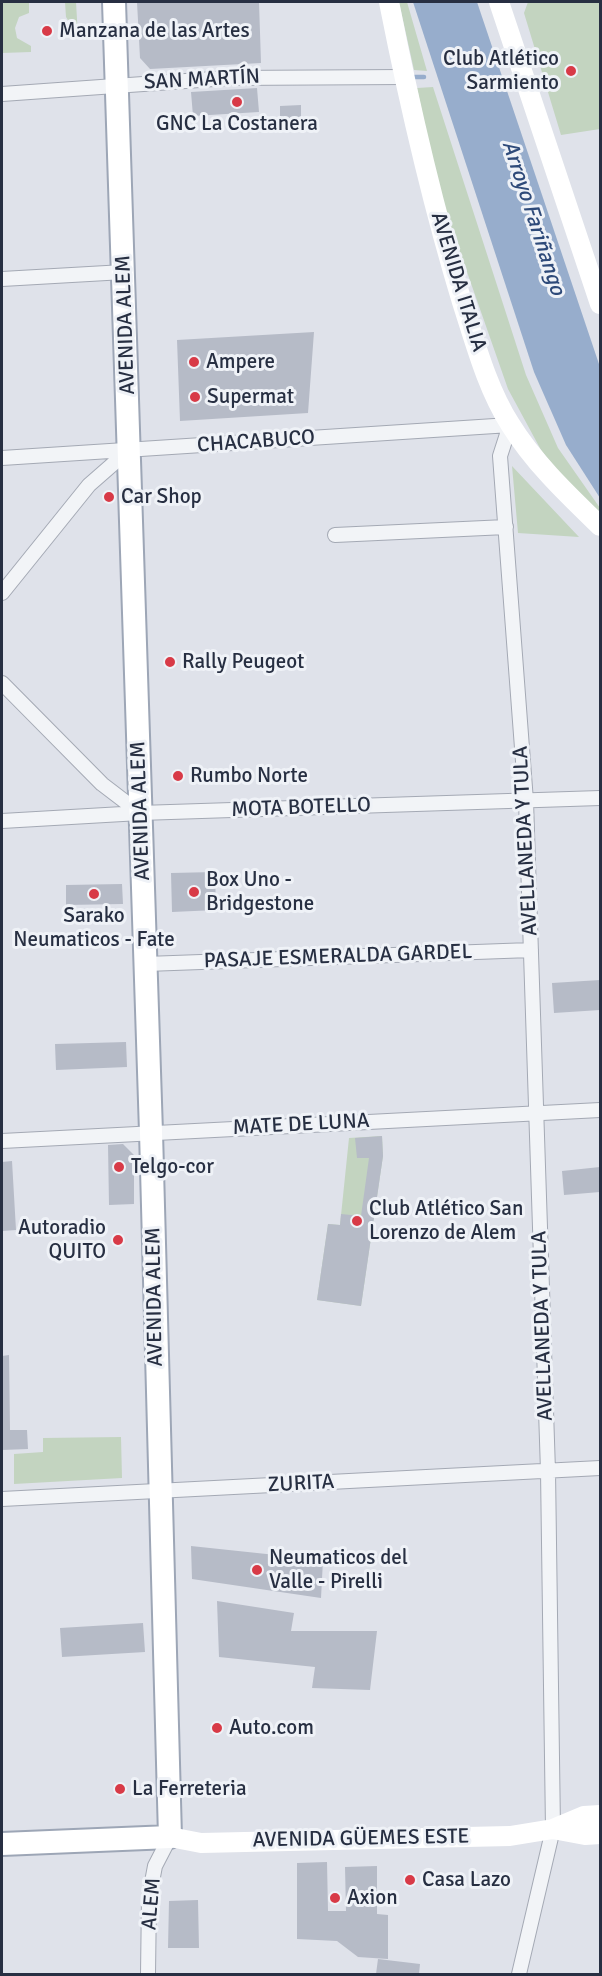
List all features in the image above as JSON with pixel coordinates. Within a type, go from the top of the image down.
[{"type":"main road","name":"AVENIDA ALEM","points":[[114,2],[146,964],[170,1837]]},
{"type":"main road","points":[[2,1844],[170,1837]]},
{"type":"street","name":"AVENIDA ITALIA","points":[[389,2],[404,76],[446,248],[497,399],[510,425],[554,482],[600,526]]},
{"type":"street","points":[[499,2],[600,304]]},
{"type":"street","name":"SAN MARTÍN","points":[[2,94],[228,78],[404,76]]},
{"type":"street","points":[[2,279],[124,272]]},
{"type":"street","name":"CHACABUCO","points":[[2,458],[510,425]]},
{"type":"street","name":"AVELLANEDA Y TULA","points":[[510,425],[500,456],[526,801],[548,1471],[553,1829],[519,1974]]},
{"type":"street","points":[[2,593],[89,485],[129,450]]},
{"type":"street","points":[[335,535],[506,527]]},
{"type":"street","points":[[2,683],[102,784],[140,813]]},
{"type":"street","name":"MOTA BOTELLO","points":[[2,821],[140,813],[600,798]]},
{"type":"street","name":"PASAJE ESMERALDA GARDEL","points":[[146,964],[531,950]]},
{"type":"street","name":"MATE DE LUNA","points":[[2,1141],[600,1110]]},
{"type":"street","name":"ZURITA","points":[[2,1499],[600,1468]]},
{"type":"street","name":"AVENIDA GÜEMES ESTE","points":[[170,1837],[201,1843],[510,1836],[553,1829],[584,1816],[600,1815]]},
{"type":"street","name":"AVENIDA GÜEMES ESTE","points":[[553,1829],[585,1835],[600,1834]]},
{"type":"street","name":"ALEM","points":[[148,1974],[149,1898],[155,1866],[170,1837]]},
{"type":"green space","points":[[2,2],[29,2],[29,13],[19,17],[15,28],[17,38],[31,46],[31,52],[2,53]]},
{"type":"green space","points":[[65,2],[76,2],[78,36],[66,17]]},
{"type":"green space","points":[[399,2],[407,2],[427,71],[414,70]]},
{"type":"green space","name":"Club Atlético Sarmiento","points":[[528,2],[600,2],[600,129],[561,135],[524,13]]},
{"type":"green space","points":[[433,87],[526,375],[558,448],[600,508],[600,513],[564,479],[541,450],[508,389],[439,192],[417,88]]},
{"type":"green space","points":[[512,466],[579,537],[518,533]]},
{"type":"green space","name":"Club Atlético San Lorenzo de Alem","points":[[382,1136],[383,1156],[361,1306],[317,1300],[328,1224],[340,1225],[349,1138]]},
{"type":"green space","points":[[121,1437],[122,1478],[14,1484],[14,1454],[43,1452],[43,1438]]},
{"type":"water","name":"Arroyo Fariñango","points":[[413,2],[477,2],[600,367],[600,498],[566,445],[534,372]]},
{"type":"building","points":[[137,2],[259,2],[261,63],[150,69],[140,58]]},
{"type":"building","points":[[257,88],[259,112],[193,116],[191,92]]},
{"type":"building","points":[[301,105],[301,118],[296,118],[296,124],[284,124],[284,120],[280,120],[280,106]]},
{"type":"building","points":[[314,332],[308,413],[180,421],[177,340]]},
{"type":"building","name":"Box Uno - Bridgestone","points":[[215,872],[216,910],[172,912],[171,873]]},
{"type":"building","name":"Sarako Neumaticos - Fate","points":[[122,884],[123,904],[66,905],[66,885]]},
{"type":"building","points":[[600,980],[600,1010],[554,1013],[552,983]]},
{"type":"building","points":[[126,1042],[127,1067],[56,1070],[55,1044]]},
{"type":"building","name":"Club Atlético San Lorenzo de Alem","points":[[382,1136],[383,1156],[361,1306],[317,1300],[328,1224],[340,1225],[341,1214],[361,1216],[369,1158],[357,1158],[355,1138]]},
{"type":"building","points":[[123,1144],[134,1155],[134,1204],[109,1205],[108,1145]]},
{"type":"building","points":[[12,1161],[16,1230],[2,1231],[2,1162]]},
{"type":"building","points":[[600,1167],[600,1192],[564,1195],[562,1171]]},
{"type":"building","points":[[9,1355],[10,1430],[27,1430],[28,1449],[2,1450],[2,1356]]},
{"type":"building","name":"Neumaticos del Valle - Pirelli","points":[[191,1546],[323,1560],[321,1598],[192,1579]]},
{"type":"building","points":[[217,1601],[294,1613],[291,1631],[377,1631],[370,1690],[312,1688],[315,1667],[219,1657]]},
{"type":"building","points":[[143,1623],[145,1652],[62,1657],[60,1628]]},
{"type":"building","points":[[327,1862],[328,1911],[346,1911],[345,1867],[377,1866],[377,1914],[388,1915],[388,1959],[358,1957],[337,1941],[297,1939],[297,1863]]},
{"type":"building","points":[[198,1900],[199,1948],[168,1948],[169,1901]]},
{"type":"building","points":[[378,1959],[420,1964],[419,1974],[376,1974]]},
{"type":"waterway","points":[[409,77],[424,77]]},
{"type":"place","name":"Manzana de las Artes","points":[[47,31]]},
{"type":"place","name":"Club Atlético Sarmiento","points":[[571,71]]},
{"type":"place","name":"GNC La Costanera","points":[[237,102]]},
{"type":"place","name":"Ampere","points":[[194,362]]},
{"type":"place","name":"Supermat","points":[[195,397]]},
{"type":"place","name":"Car Shop","points":[[109,497]]},
{"type":"place","name":"Rally Peugeot","points":[[170,662]]},
{"type":"place","name":"Rumbo Norte","points":[[178,776]]},
{"type":"place","name":"Box Uno - Bridgestone","points":[[194,892]]},
{"type":"place","name":"Sarako Neumaticos - Fate","points":[[94,894]]},
{"type":"place","name":"Telgo-cor","points":[[119,1167]]},
{"type":"place","name":"Club Atlético San Lorenzo de Alem","points":[[357,1221]]},
{"type":"place","name":"Autoradio QUITO","points":[[118,1240]]},
{"type":"place","name":"Neumaticos del Valle - Pirelli","points":[[257,1570]]},
{"type":"place","name":"Auto.com","points":[[217,1728]]},
{"type":"place","name":"La Ferreteria","points":[[120,1789]]},
{"type":"place","name":"Casa Lazo","points":[[410,1880]]},
{"type":"place","name":"Axion","points":[[335,1898]]}]
